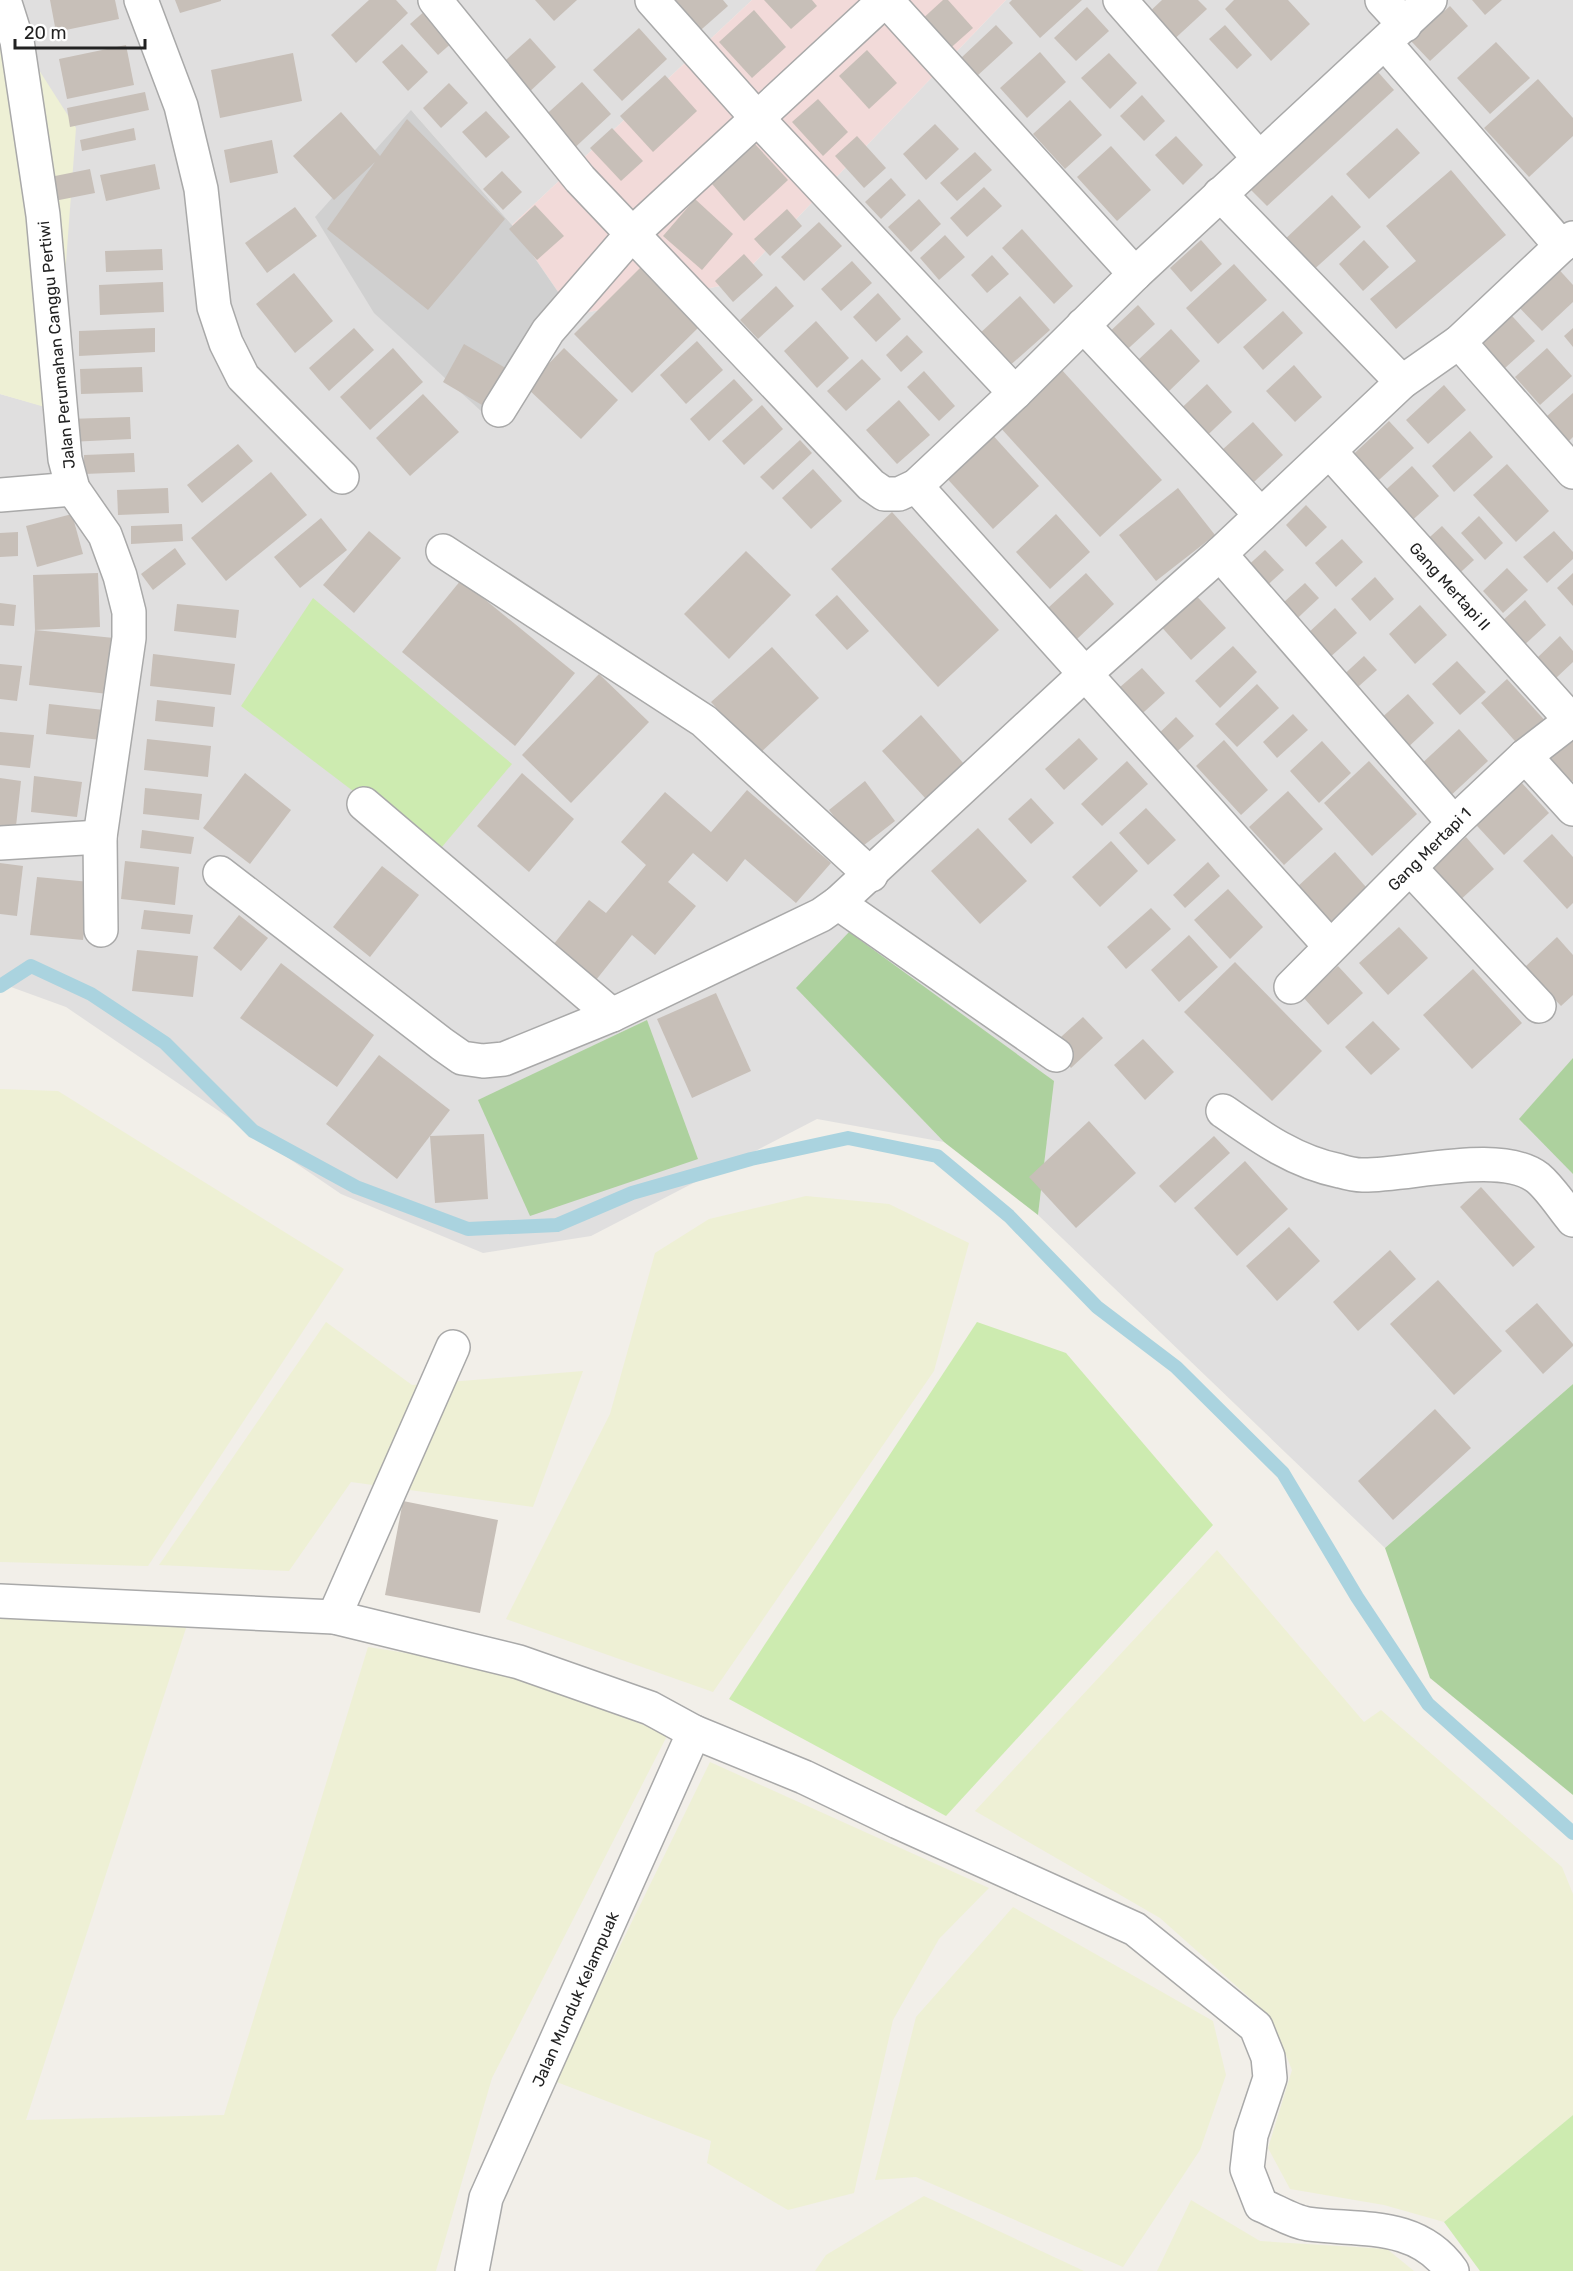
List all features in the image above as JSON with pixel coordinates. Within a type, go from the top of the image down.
[{"type":"street","name":"Jalan Perumahan Canggu Pertiwi","points":[[4,0],[17,41],[43,216],[65,459],[73,489],[105,534],[120,576],[129,612],[129,638],[100,837],[100,930]]},
{"type":"street","points":[[141,0],[181,106],[201,189],[214,307],[226,343],[243,377],[342,477]]},
{"type":"street","points":[[435,0],[580,179],[871,484],[884,494],[899,494],[916,486],[1015,393],[1134,274],[1430,0]]},
{"type":"street","points":[[652,0],[758,119],[1015,393]]},
{"type":"street","points":[[499,410],[548,331],[632,234],[886,0],[1134,274]]},
{"type":"street","points":[[1119,0],[1259,158]]},
{"type":"street","points":[[220,873],[442,1044],[462,1058],[483,1061],[504,1059],[612,1015],[821,915],[838,903],[1220,554],[1402,382],[1459,342],[1567,242],[1395,34],[1382,0]]},
{"type":"street","points":[[1220,194],[1402,382]]},
{"type":"street","points":[[1083,325],[1261,515]]},
{"type":"street","points":[[1459,342],[1573,472]]},
{"type":"street","name":"Gang Mertapi II","points":[[1329,452],[1572,719]]},
{"type":"street","points":[[916,486],[1330,946]]},
{"type":"street","points":[[0,495],[73,489]]},
{"type":"street","points":[[442,551],[704,721],[871,875]]},
{"type":"street","points":[[1220,554],[1454,823]]},
{"type":"street","name":"Gang Mertapi 1","points":[[1291,987],[1454,823],[1525,756],[1572,719]]},
{"type":"street","points":[[1525,756],[1573,809]]},
{"type":"street","points":[[364,804],[612,1015]]},
{"type":"street","points":[[0,843],[100,837]]},
{"type":"street","points":[[1410,868],[1539,1006]]},
{"type":"street","points":[[838,903],[1056,1055]]},
{"type":"street","points":[[1223,1112],[1271,1144],[1302,1160],[1324,1168],[1362,1176],[1479,1164],[1524,1171],[1538,1178],[1573,1220]]},
{"type":"street","points":[[334,1617],[453,1347]]},
{"type":"street","points":[[0,1601],[334,1617],[519,1662],[650,1708],[694,1732],[804,1777],[1135,1929],[1256,2027],[1268,2057],[1270,2078],[1251,2135],[1247,2169],[1261,2205],[1306,2224],[1371,2228],[1401,2233],[1424,2245],[1452,2271]]},
{"type":"street","name":"Jalan Munduk Kelampuak","points":[[472,2271],[486,2198],[694,1732]]},
{"type":"shaded area","points":[[0,0],[752,0],[512,225],[411,110],[574,315],[735,283],[1006,0],[1573,0],[1573,1384],[1385,1548],[1038,1215],[1053,1081],[797,988],[944,1142],[817,1119],[591,1236],[483,1253],[341,1194],[66,1007],[0,983],[0,394],[54,409]]},
{"type":"shaded area","points":[[752,0],[1006,0],[735,283],[574,315],[512,225]]},
{"type":"shaded area","points":[[411,110],[512,225],[574,315],[493,422],[374,313],[315,217]]},
{"type":"green space","points":[[0,9],[76,128],[55,410],[0,394]]},
{"type":"green space","points":[[313,598],[512,764],[436,854],[241,706]]},
{"type":"green space","points":[[849,932],[1054,1081],[1038,1215],[944,1142],[796,988]]},
{"type":"green space","points":[[647,1020],[698,1159],[530,1216],[478,1100]]},
{"type":"green space","points":[[1573,1058],[1573,1174],[1519,1119]]},
{"type":"green space","points":[[0,1089],[58,1091],[344,1269],[148,1566],[0,1562]]},
{"type":"green space","points":[[806,1196],[889,1204],[969,1243],[934,1371],[713,1692],[506,1619],[610,1414],[655,1253],[709,1219]]},
{"type":"green space","points":[[326,1322],[412,1385],[583,1371],[533,1507],[351,1482],[289,1571],[159,1565]]},
{"type":"green space","points":[[977,1322],[1066,1353],[1213,1525],[946,1816],[729,1699]]},
{"type":"green space","points":[[1573,1384],[1573,1795],[1430,1678],[1385,1548]]},
{"type":"green space","points":[[1217,1550],[1364,1722],[1381,1710],[1562,1867],[1573,1894],[1573,2115],[1444,2222],[1384,2205],[1290,2189],[1268,2148],[1292,2070],[1270,2016],[1160,1918],[975,1811]]},
{"type":"green space","points":[[0,1616],[188,1622],[26,2120],[224,2115],[368,1647],[483,1665],[668,1734],[492,2078],[436,2271],[0,2271]]},
{"type":"green space","points":[[710,1762],[989,1888],[939,1939],[893,2020],[854,2193],[788,2210],[707,2163],[711,2141],[554,2081]]},
{"type":"green space","points":[[1013,1907],[1213,2021],[1226,2075],[1200,2150],[1123,2267],[916,2177],[875,2180],[916,2017]]},
{"type":"green space","points":[[1573,2115],[1573,2271],[1480,2271],[1444,2222]]},
{"type":"green space","points":[[924,2196],[1084,2271],[815,2271],[826,2255]]},
{"type":"green space","points":[[1191,2200],[1260,2241],[1387,2249],[1414,2271],[1157,2271]]},
{"type":"building","points":[[50,0],[115,0],[119,19],[56,32]]},
{"type":"building","points":[[175,0],[221,0],[221,1],[180,13]]},
{"type":"building","points":[[369,0],[396,0],[408,13],[356,63],[331,35]]},
{"type":"building","points":[[535,0],[577,0],[554,21]]},
{"type":"building","points":[[672,0],[723,0],[728,6],[694,36]]},
{"type":"building","points":[[764,0],[812,0],[817,6],[791,29]]},
{"type":"building","points":[[943,0],[948,0],[973,28],[946,52],[919,22]]},
{"type":"building","points":[[1012,0],[1082,0],[1040,38],[1009,3]]},
{"type":"building","points":[[1162,0],[1198,0],[1207,9],[1169,44],[1144,17]]},
{"type":"building","points":[[1234,0],[1288,0],[1310,24],[1271,61],[1225,9]]},
{"type":"building","points":[[1472,0],[1502,0],[1485,15]]},
{"type":"building","points":[[1450,6],[1468,26],[1430,61],[1411,41]]},
{"type":"building","points":[[1087,7],[1109,31],[1076,61],[1054,38]]},
{"type":"building","points":[[426,10],[454,41],[438,55],[410,24]]},
{"type":"building","points":[[754,10],[786,47],[752,78],[719,42]]},
{"type":"building","points":[[996,25],[1013,43],[977,76],[961,58]]},
{"type":"building","points":[[1225,25],[1252,55],[1237,69],[1209,39]]},
{"type":"building","points":[[639,28],[667,59],[622,101],[593,70]]},
{"type":"building","points":[[530,38],[556,67],[525,96],[498,67]]},
{"type":"building","points":[[1496,42],[1530,78],[1490,114],[1457,78]]},
{"type":"building","points":[[402,44],[428,72],[408,91],[382,62]]},
{"type":"building","points":[[126,45],[134,85],[67,99],[59,59]]},
{"type":"building","points":[[867,50],[897,83],[869,109],[839,76]]},
{"type":"building","points":[[1040,52],[1066,82],[1027,118],[1000,88]]},
{"type":"building","points":[[293,53],[302,101],[220,118],[211,70]]},
{"type":"building","points":[[1109,53],[1137,83],[1110,109],[1081,78]]},
{"type":"building","points":[[1378,72],[1394,90],[1267,206],[1250,189]]},
{"type":"building","points":[[665,75],[697,111],[653,152],[620,116]]},
{"type":"building","points":[[1538,79],[1573,118],[1573,136],[1529,177],[1484,128]]},
{"type":"building","points":[[582,82],[611,114],[569,153],[540,120]]},
{"type":"building","points":[[449,83],[468,103],[441,128],[423,108]]},
{"type":"building","points":[[145,92],[149,110],[70,127],[67,108]]},
{"type":"building","points":[[1142,95],[1165,121],[1144,141],[1120,116]]},
{"type":"building","points":[[818,99],[848,132],[823,156],[792,122]]},
{"type":"building","points":[[1070,100],[1102,135],[1065,169],[1033,134]]},
{"type":"building","points":[[486,111],[510,137],[486,158],[462,132]]},
{"type":"building","points":[[341,112],[380,156],[407,119],[505,219],[428,310],[327,229],[375,162],[334,200],[293,156]]},
{"type":"building","points":[[935,124],[959,149],[926,180],[903,154]]},
{"type":"building","points":[[134,128],[136,140],[82,151],[80,140]]},
{"type":"building","points":[[612,128],[643,161],[621,181],[590,148]]},
{"type":"building","points":[[1397,128],[1420,153],[1369,199],[1346,174]]},
{"type":"building","points":[[857,136],[886,168],[864,188],[835,156]]},
{"type":"building","points":[[1176,136],[1203,165],[1183,185],[1155,155]]},
{"type":"building","points":[[272,140],[278,173],[230,183],[224,150]]},
{"type":"building","points":[[755,144],[788,180],[744,221],[712,184]]},
{"type":"building","points":[[1111,146],[1151,190],[1117,221],[1077,177]]},
{"type":"building","points":[[975,152],[992,170],[957,201],[940,183]]},
{"type":"building","points":[[155,164],[160,189],[106,201],[100,175]]},
{"type":"building","points":[[90,169],[95,193],[44,203],[40,179]]},
{"type":"building","points":[[1451,170],[1506,235],[1396,329],[1370,299],[1416,261],[1386,226]]},
{"type":"building","points":[[502,171],[522,192],[503,210],[483,189]]},
{"type":"building","points":[[891,178],[906,195],[881,219],[865,202]]},
{"type":"building","points":[[984,187],[1002,206],[967,237],[950,218]]},
{"type":"building","points":[[1332,195],[1361,227],[1310,273],[1282,242]]},
{"type":"building","points":[[695,199],[733,234],[702,270],[663,236]]},
{"type":"building","points":[[919,199],[941,224],[911,252],[888,227]]},
{"type":"building","points":[[535,205],[564,236],[537,260],[509,229]]},
{"type":"building","points":[[295,207],[317,236],[267,273],[245,243]]},
{"type":"building","points":[[787,209],[802,226],[770,256],[754,239]]},
{"type":"building","points":[[819,222],[842,246],[804,281],[781,257]]},
{"type":"building","points":[[1022,229],[1073,286],[1054,304],[1002,248]]},
{"type":"building","points":[[945,235],[965,257],[939,280],[920,258]]},
{"type":"building","points":[[1201,240],[1222,264],[1191,292],[1170,268]]},
{"type":"building","points":[[1364,240],[1389,267],[1363,291],[1339,264]]},
{"type":"building","points":[[162,249],[163,270],[106,272],[105,251]]},
{"type":"building","points":[[744,254],[763,275],[733,302],[715,281]]},
{"type":"building","points":[[992,255],[1009,274],[987,293],[971,275]]},
{"type":"building","points":[[852,261],[872,283],[841,311],[821,289]]},
{"type":"building","points":[[1234,264],[1267,300],[1218,344],[1186,308]]},
{"type":"building","points":[[1554,264],[1573,285],[1573,302],[1542,331],[1513,301]]},
{"type":"building","points":[[643,265],[702,324],[632,393],[574,334]]},
{"type":"building","points":[[294,273],[333,321],[295,353],[256,304]]},
{"type":"building","points":[[163,282],[164,312],[100,315],[99,285]]},
{"type":"building","points":[[776,286],[794,306],[758,339],[740,320]]},
{"type":"building","points":[[878,293],[901,319],[876,342],[853,317]]},
{"type":"building","points":[[1020,296],[1050,330],[1006,369],[977,336]]},
{"type":"building","points":[[1138,305],[1155,324],[1119,357],[1102,339]]},
{"type":"building","points":[[1503,306],[1535,341],[1505,368],[1474,333]]},
{"type":"building","points":[[1283,311],[1303,333],[1263,370],[1243,347]]},
{"type":"building","points":[[816,321],[849,358],[817,388],[784,351]]},
{"type":"building","points":[[155,328],[155,352],[79,356],[79,331]]},
{"type":"building","points":[[354,328],[374,350],[329,391],[309,368]]},
{"type":"building","points":[[1573,328],[1573,347],[1564,336]]},
{"type":"building","points":[[1171,329],[1200,361],[1167,393],[1137,361]]},
{"type":"building","points":[[907,335],[923,352],[901,372],[886,355]]},
{"type":"building","points":[[697,341],[723,370],[686,404],[660,375]]},
{"type":"building","points":[[464,344],[509,370],[487,408],[443,382]]},
{"type":"building","points":[[393,348],[423,382],[370,430],[340,397]]},
{"type":"building","points":[[564,348],[618,400],[581,439],[526,387]]},
{"type":"building","points":[[1547,348],[1572,376],[1540,405],[1515,377]]},
{"type":"building","points":[[862,359],[881,379],[846,411],[827,391]]},
{"type":"building","points":[[1294,365],[1322,397],[1295,422],[1266,391]]},
{"type":"building","points":[[142,367],[143,392],[81,394],[80,369]]},
{"type":"building","points":[[1061,369],[1162,480],[1100,537],[999,426]]},
{"type":"building","points":[[924,371],[955,406],[939,421],[907,387]]},
{"type":"building","points":[[734,379],[753,400],[709,441],[690,419]]},
{"type":"building","points":[[1207,384],[1232,412],[1197,445],[1172,417]]},
{"type":"building","points":[[1444,385],[1466,410],[1428,444],[1406,420]]},
{"type":"building","points":[[1573,393],[1573,437],[1569,441],[1546,417]]},
{"type":"building","points":[[423,394],[459,432],[410,476],[376,438]]},
{"type":"building","points":[[899,400],[930,435],[897,464],[866,430]]},
{"type":"building","points":[[762,405],[783,429],[744,465],[722,441]]},
{"type":"building","points":[[130,417],[131,439],[69,442],[68,419]]},
{"type":"building","points":[[1389,421],[1414,448],[1369,489],[1344,463]]},
{"type":"building","points":[[1253,422],[1283,455],[1242,493],[1211,460]]},
{"type":"building","points":[[989,431],[1039,486],[993,529],[943,474]]},
{"type":"building","points":[[1470,431],[1493,457],[1454,492],[1432,466]]},
{"type":"building","points":[[800,440],[812,453],[773,490],[760,477]]},
{"type":"building","points":[[238,444],[253,461],[202,503],[187,485]]},
{"type":"building","points":[[134,453],[135,472],[84,474],[84,455]]},
{"type":"building","points":[[1507,464],[1549,511],[1516,542],[1473,495]]},
{"type":"building","points":[[1412,466],[1439,496],[1406,526],[1379,496]]},
{"type":"building","points":[[813,469],[842,501],[811,529],[782,498]]},
{"type":"building","points":[[271,472],[307,515],[226,581],[191,538]]},
{"type":"building","points":[[168,488],[169,513],[118,515],[117,490]]},
{"type":"building","points":[[1178,488],[1215,535],[1156,581],[1119,535]]},
{"type":"building","points":[[1306,505],[1327,527],[1306,547],[1286,525]]},
{"type":"building","points":[[892,512],[999,630],[938,687],[831,569]]},
{"type":"building","points":[[72,514],[83,554],[37,567],[26,526]]},
{"type":"building","points":[[1056,514],[1090,552],[1050,589],[1016,552]]},
{"type":"building","points":[[1479,516],[1503,543],[1485,560],[1461,533]]},
{"type":"building","points":[[321,518],[347,550],[300,588],[274,557]]},
{"type":"building","points":[[182,524],[183,541],[131,544],[131,526]]},
{"type":"building","points":[[1442,526],[1474,560],[1452,580],[1421,545]]},
{"type":"building","points":[[369,531],[401,558],[354,613],[323,585]]},
{"type":"building","points":[[1554,531],[1573,552],[1573,559],[1547,583],[1523,557]]},
{"type":"building","points":[[18,532],[18,556],[0,557],[0,533]]},
{"type":"building","points":[[1342,539],[1363,562],[1336,587],[1315,563]]},
{"type":"building","points":[[175,548],[186,564],[153,590],[141,574]]},
{"type":"building","points":[[1265,550],[1284,570],[1262,590],[1243,570]]},
{"type":"building","points":[[746,551],[791,595],[729,659],[684,614]]},
{"type":"building","points":[[1507,568],[1528,590],[1503,613],[1483,591]]},
{"type":"building","points":[[98,573],[100,627],[35,630],[33,575]]},
{"type":"building","points":[[1086,573],[1114,604],[1077,639],[1048,608]]},
{"type":"building","points":[[1573,573],[1573,606],[1557,588]]},
{"type":"building","points":[[1375,577],[1394,599],[1370,621],[1351,599]]},
{"type":"building","points":[[461,580],[575,673],[515,746],[402,652]]},
{"type":"building","points":[[1305,583],[1319,598],[1287,628],[1273,612]]},
{"type":"building","points":[[1192,591],[1226,628],[1191,660],[1158,623]]},
{"type":"building","points":[[837,595],[869,631],[847,650],[815,615]]},
{"type":"building","points":[[1525,600],[1546,625],[1522,647],[1500,623]]},
{"type":"building","points":[[0,603],[16,605],[14,626],[0,625]]},
{"type":"building","points":[[177,604],[239,610],[236,638],[174,631]]},
{"type":"building","points":[[1420,605],[1447,635],[1415,664],[1389,634]]},
{"type":"building","points":[[1335,608],[1357,633],[1328,659],[1306,635]]},
{"type":"building","points":[[35,630],[114,638],[108,694],[29,685]]},
{"type":"building","points":[[1560,636],[1573,651],[1573,662],[1556,678],[1537,658]]},
{"type":"building","points":[[1233,646],[1257,672],[1220,708],[1195,681]]},
{"type":"building","points":[[772,647],[819,698],[758,755],[711,702]]},
{"type":"building","points":[[153,654],[235,664],[231,695],[150,686]]},
{"type":"building","points":[[1364,656],[1377,670],[1350,694],[1338,680]]},
{"type":"building","points":[[1457,661],[1486,692],[1460,715],[1432,684]]},
{"type":"building","points":[[0,664],[22,666],[17,701],[0,699]]},
{"type":"building","points":[[1142,668],[1165,693],[1135,720],[1112,694]]},
{"type":"building","points":[[599,674],[649,722],[571,803],[522,755]]},
{"type":"building","points":[[1507,679],[1549,725],[1522,749],[1481,703]]},
{"type":"building","points":[[1257,684],[1279,708],[1237,747],[1215,724]]},
{"type":"building","points":[[1408,694],[1434,723],[1404,751],[1378,721]]},
{"type":"building","points":[[157,700],[215,707],[213,727],[155,721]]},
{"type":"building","points":[[49,704],[104,710],[101,740],[46,734]]},
{"type":"building","points":[[1293,714],[1308,730],[1277,758],[1263,742]]},
{"type":"building","points":[[921,715],[964,764],[926,799],[882,751]]},
{"type":"building","points":[[1176,717],[1194,736],[1170,758],[1153,739]]},
{"type":"building","points":[[1459,729],[1488,761],[1447,799],[1418,767]]},
{"type":"building","points":[[0,732],[34,735],[30,768],[0,765]]},
{"type":"building","points":[[1079,738],[1098,759],[1064,790],[1045,769]]},
{"type":"building","points":[[147,739],[211,746],[208,777],[144,770]]},
{"type":"building","points":[[1573,739],[1573,781],[1563,790],[1537,761]]},
{"type":"building","points":[[1224,740],[1268,790],[1241,815],[1196,766]]},
{"type":"building","points":[[1322,741],[1351,773],[1319,803],[1290,771]]},
{"type":"building","points":[[1127,761],[1148,784],[1102,826],[1081,804]]},
{"type":"building","points":[[1369,761],[1417,814],[1372,856],[1324,803]]},
{"type":"building","points":[[1512,772],[1549,813],[1504,855],[1466,814]]},
{"type":"building","points":[[245,773],[291,810],[250,864],[203,828]]},
{"type":"building","points":[[522,773],[574,819],[529,872],[477,826]]},
{"type":"building","points":[[34,776],[82,782],[77,817],[31,812]]},
{"type":"building","points":[[0,778],[21,781],[16,826],[0,825]]},
{"type":"building","points":[[865,781],[895,821],[859,849],[829,810]]},
{"type":"building","points":[[145,788],[202,794],[199,820],[143,814]]},
{"type":"building","points":[[747,790],[831,863],[796,903],[745,859],[727,882],[693,853],[668,882],[696,906],[655,955],[632,935],[592,985],[549,950],[589,900],[606,913],[646,865],[621,842],[665,792],[711,832]]},
{"type":"building","points":[[1288,791],[1323,829],[1284,865],[1249,827]]},
{"type":"building","points":[[1031,798],[1054,823],[1031,844],[1008,819]]},
{"type":"building","points":[[1146,808],[1176,840],[1148,865],[1119,833]]},
{"type":"building","points":[[978,828],[1027,881],[980,924],[931,871]]},
{"type":"building","points":[[142,830],[194,837],[191,854],[140,848]]},
{"type":"building","points":[[1552,834],[1573,857],[1573,903],[1567,909],[1523,861]]},
{"type":"building","points":[[1466,837],[1494,869],[1458,902],[1430,870]]},
{"type":"building","points":[[1111,841],[1138,871],[1100,907],[1072,877]]},
{"type":"building","points":[[1335,852],[1373,895],[1333,932],[1295,889]]},
{"type":"building","points":[[125,861],[179,867],[175,905],[121,899]]},
{"type":"building","points":[[1208,862],[1220,876],[1185,908],[1173,895]]},
{"type":"building","points":[[0,863],[23,866],[17,916],[0,914]]},
{"type":"building","points":[[382,866],[419,895],[370,957],[333,927]]},
{"type":"building","points":[[37,877],[90,882],[83,940],[30,935]]},
{"type":"building","points":[[1228,889],[1263,927],[1230,959],[1194,920]]},
{"type":"building","points":[[1151,908],[1171,929],[1126,969],[1107,947]]},
{"type":"building","points":[[144,910],[193,915],[190,934],[141,929]]},
{"type":"building","points":[[239,915],[268,938],[241,971],[213,948]]},
{"type":"building","points":[[1399,927],[1428,958],[1388,995],[1359,963]]},
{"type":"building","points":[[1189,935],[1218,967],[1179,1002],[1151,970]]},
{"type":"building","points":[[1557,937],[1573,955],[1573,995],[1561,1006],[1525,967]]},
{"type":"building","points":[[137,950],[198,956],[193,997],[132,991]]},
{"type":"building","points":[[1235,962],[1322,1051],[1272,1101],[1184,1012]]},
{"type":"building","points":[[281,963],[374,1035],[337,1087],[240,1018]]},
{"type":"building","points":[[1338,966],[1363,993],[1328,1025],[1303,997]]},
{"type":"building","points":[[1473,969],[1522,1023],[1472,1069],[1423,1015]]},
{"type":"building","points":[[716,993],[751,1071],[692,1098],[657,1019]]},
{"type":"building","points":[[1083,1017],[1103,1038],[1071,1068],[1051,1046]]},
{"type":"building","points":[[1373,1021],[1400,1049],[1371,1075],[1345,1047]]},
{"type":"building","points":[[1143,1039],[1174,1072],[1145,1100],[1114,1065]]},
{"type":"building","points":[[379,1055],[450,1110],[397,1179],[326,1124]]},
{"type":"building","points":[[1089,1121],[1136,1173],[1076,1228],[1029,1177]]},
{"type":"building","points":[[484,1134],[488,1199],[435,1203],[430,1136]]},
{"type":"building","points":[[1214,1136],[1230,1153],[1175,1203],[1159,1186]]},
{"type":"building","points":[[1245,1161],[1288,1209],[1237,1256],[1194,1208]]},
{"type":"building","points":[[1481,1187],[1535,1247],[1513,1267],[1460,1207]]},
{"type":"building","points":[[1289,1227],[1320,1261],[1277,1301],[1246,1266]]},
{"type":"building","points":[[1390,1250],[1416,1279],[1358,1331],[1333,1302]]},
{"type":"building","points":[[1438,1280],[1502,1351],[1454,1395],[1390,1324]]},
{"type":"building","points":[[1537,1303],[1573,1344],[1543,1374],[1505,1331]]},
{"type":"building","points":[[1435,1409],[1471,1448],[1393,1520],[1358,1481]]},
{"type":"building","points":[[403,1501],[498,1520],[480,1613],[385,1595]]},
{"type":"waterway","points":[[0,986],[31,966],[91,994],[165,1043],[253,1131],[356,1187],[468,1229],[557,1225],[632,1193],[751,1159],[848,1138],[937,1156],[1009,1216],[1097,1307],[1176,1367],[1283,1473],[1357,1597],[1428,1704],[1573,1833]]}]
